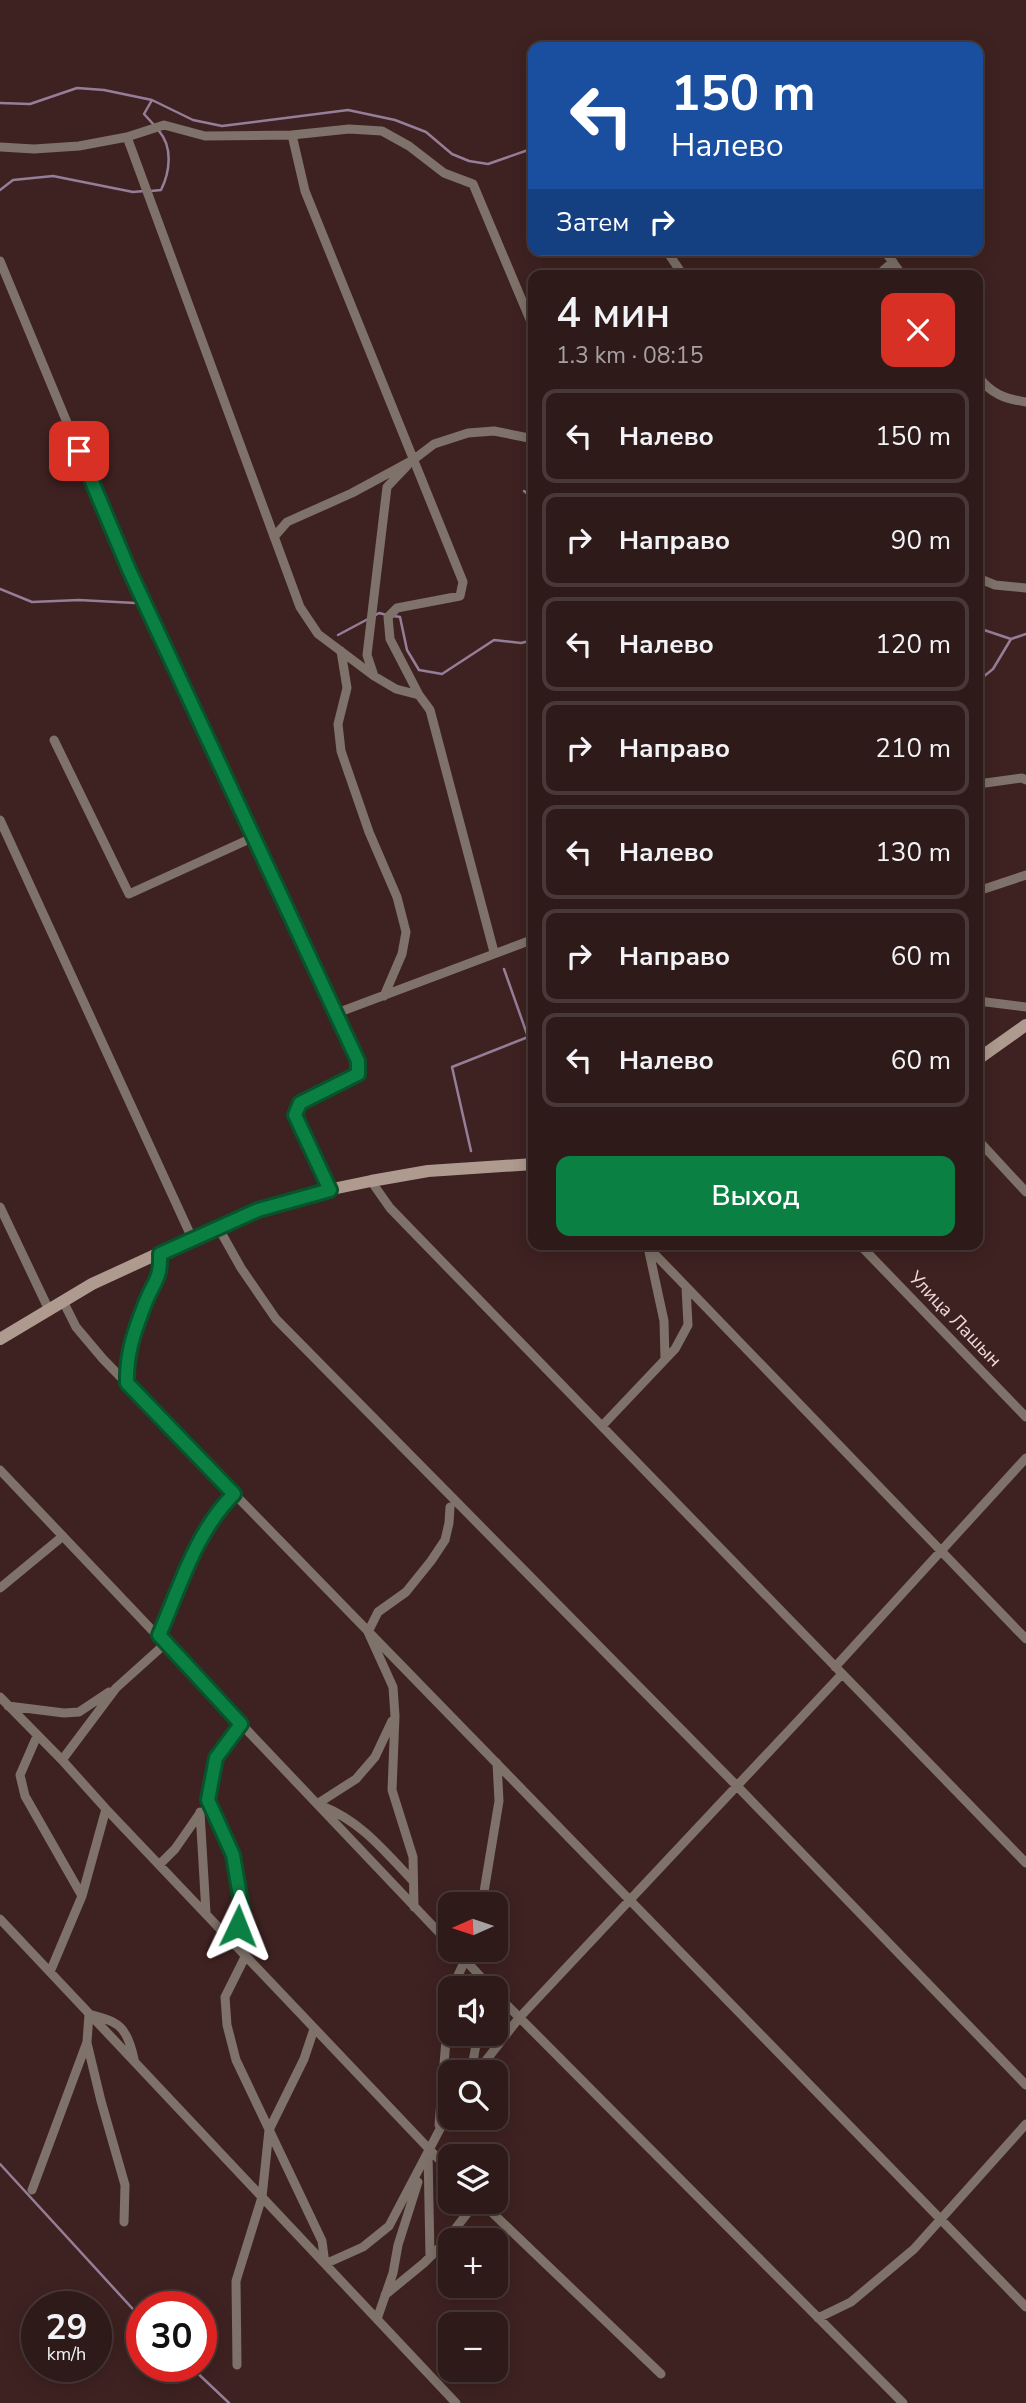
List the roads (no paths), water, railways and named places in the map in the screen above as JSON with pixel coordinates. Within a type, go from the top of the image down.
[{"type":"main road","points":[[983,1055],[1026,1025]]},
{"type":"main road","points":[[0,1339],[92,1284],[258,1210],[330,1190],[428,1171],[528,1164]]},
{"type":"street","points":[[0,147],[33,149],[79,146],[127,137],[164,125],[205,136],[292,135],[349,128],[382,131],[409,146],[443,173],[472,184],[528,315]]},
{"type":"street","points":[[292,135],[305,191],[463,582],[460,596],[397,608],[388,617],[390,639],[419,695],[430,710],[494,952]]},
{"type":"street","points":[[127,137],[300,607],[318,634],[374,676],[396,689],[419,695]]},
{"type":"street","points":[[888,256],[899,270]]},
{"type":"street","points":[[0,261],[130,572],[358,1061],[358,1074],[300,1103],[295,1115],[330,1190]]},
{"type":"street","points":[[884,270],[893,262]]},
{"type":"street","points":[[983,383],[988,390],[1009,400],[1026,402]]},
{"type":"street","points":[[274,537],[287,522],[352,493],[413,460],[434,444],[468,433],[494,431],[528,438]]},
{"type":"street","points":[[374,676],[367,655],[387,488],[413,460]]},
{"type":"street","points":[[983,580],[995,585],[1026,589]]},
{"type":"street","points":[[341,651],[347,688],[338,724],[341,751],[369,832],[397,897],[406,932],[402,954],[384,996]]},
{"type":"street","points":[[54,740],[129,894],[254,837]]},
{"type":"street","points":[[983,783],[1022,778],[1026,780]]},
{"type":"street","points":[[0,820],[192,1238]]},
{"type":"street","points":[[983,889],[1026,875]]},
{"type":"street","points":[[337,1013],[528,941]]},
{"type":"street","points":[[983,1002],[1026,1007]]},
{"type":"street","points":[[983,1145],[1026,1192]]},
{"type":"street","points":[[371,1181],[390,1208],[1026,1863]]},
{"type":"street","points":[[0,1207],[48,1310]]},
{"type":"street","points":[[218,1227],[241,1268],[276,1318],[737,1786],[1026,2085]]},
{"type":"street","points":[[647,1250],[664,1321],[665,1359]]},
{"type":"street","points":[[650,1250],[1026,1639]]},
{"type":"street","name":"Улица Лашын","points":[[865,1250],[1026,1417]]},
{"type":"street","points":[[127,1383],[126,1358],[146,1301],[161,1271],[160,1254]]},
{"type":"street","points":[[602,1426],[675,1349],[688,1325],[687,1287]]},
{"type":"street","points":[[63,1301],[76,1327],[127,1383],[1026,2307]]},
{"type":"street","points":[[486,2060],[519,2018],[737,1786],[941,1551],[1026,1458]]},
{"type":"street","points":[[0,1470],[438,1931]]},
{"type":"street","points":[[159,1635],[200,1540],[217,1510],[234,1494]]},
{"type":"street","points":[[414,1906],[412,1857],[392,1790],[395,1716],[393,1687],[368,1632],[377,1612],[406,1592],[444,1540],[450,1507]]},
{"type":"street","points":[[0,1588],[63,1536]]},
{"type":"street","points":[[62,1760],[117,1688],[165,1644]]},
{"type":"street","points":[[393,1687],[400,1664]]},
{"type":"street","points":[[9,1706],[42,1711],[79,1712],[117,1688]]},
{"type":"street","points":[[0,1697],[438,2160]]},
{"type":"street","points":[[317,1804],[356,1779],[374,1758],[395,1716]]},
{"type":"street","points":[[159,1865],[175,1850],[208,1800],[216,1758],[241,1724]]},
{"type":"street","points":[[37,1736],[20,1775],[25,1796],[82,1896]]},
{"type":"street","points":[[484,1892],[499,1801],[496,1763]]},
{"type":"street","points":[[208,1800],[233,1855],[242,1908],[234,1945]]},
{"type":"street","points":[[317,1804],[343,1814],[363,1829],[413,1881]]},
{"type":"street","points":[[50,1972],[82,1896],[106,1809]]},
{"type":"street","points":[[200,1812],[206,1913]]},
{"type":"street","points":[[0,1919],[456,2403]]},
{"type":"street","points":[[245,1957],[225,1997],[227,2025],[236,2060],[322,2241],[325,2264]]},
{"type":"street","points":[[508,2007],[903,2403]]},
{"type":"street","points":[[32,2190],[87,2042],[89,2014]]},
{"type":"street","points":[[237,2365],[236,2281],[262,2197],[269,2130],[304,2059],[314,2029]]},
{"type":"street","points":[[87,2042],[125,2185],[124,2222]]},
{"type":"street","points":[[818,2318],[851,2302],[914,2249],[1026,2124]]},
{"type":"street","points":[[325,2264],[363,2247],[389,2226],[439,2130]]},
{"type":"street","points":[[428,2150],[430,2258]]},
{"type":"street","points":[[377,2319],[428,2150]]},
{"type":"street","points":[[383,2297],[430,2258],[467,2214]]},
{"type":"street","points":[[494,2214],[661,2374]]},
{"type":"waterway","points":[[0,103],[30,104],[77,88],[104,90],[152,100],[193,120],[222,126],[348,110],[395,120],[426,132],[452,154],[469,161],[488,164],[528,150]]},
{"type":"waterway","points":[[152,100],[144,114],[155,126]]},
{"type":"waterway","points":[[151,191],[161,190],[168,168],[168,152],[159,131]]},
{"type":"waterway","points":[[0,190],[13,180],[53,176],[133,192],[144,191]]},
{"type":"waterway","points":[[524,491],[528,494]]},
{"type":"waterway","points":[[0,589],[32,602],[79,600],[135,603]]},
{"type":"waterway","points":[[374,616],[379,613],[387,615]]},
{"type":"waterway","points":[[394,616],[400,617],[407,650],[419,670],[442,674],[494,640],[528,641]]},
{"type":"waterway","points":[[338,635],[368,619]]},
{"type":"waterway","points":[[983,630],[1011,639],[1026,634]]},
{"type":"waterway","points":[[983,677],[993,669],[1011,639]]},
{"type":"waterway","points":[[471,1151],[452,1067],[528,1037],[504,969]]},
{"type":"waterway","points":[[0,2164],[126,2302]]},
{"type":"waterway","points":[[207,2382],[229,2403]]}]
